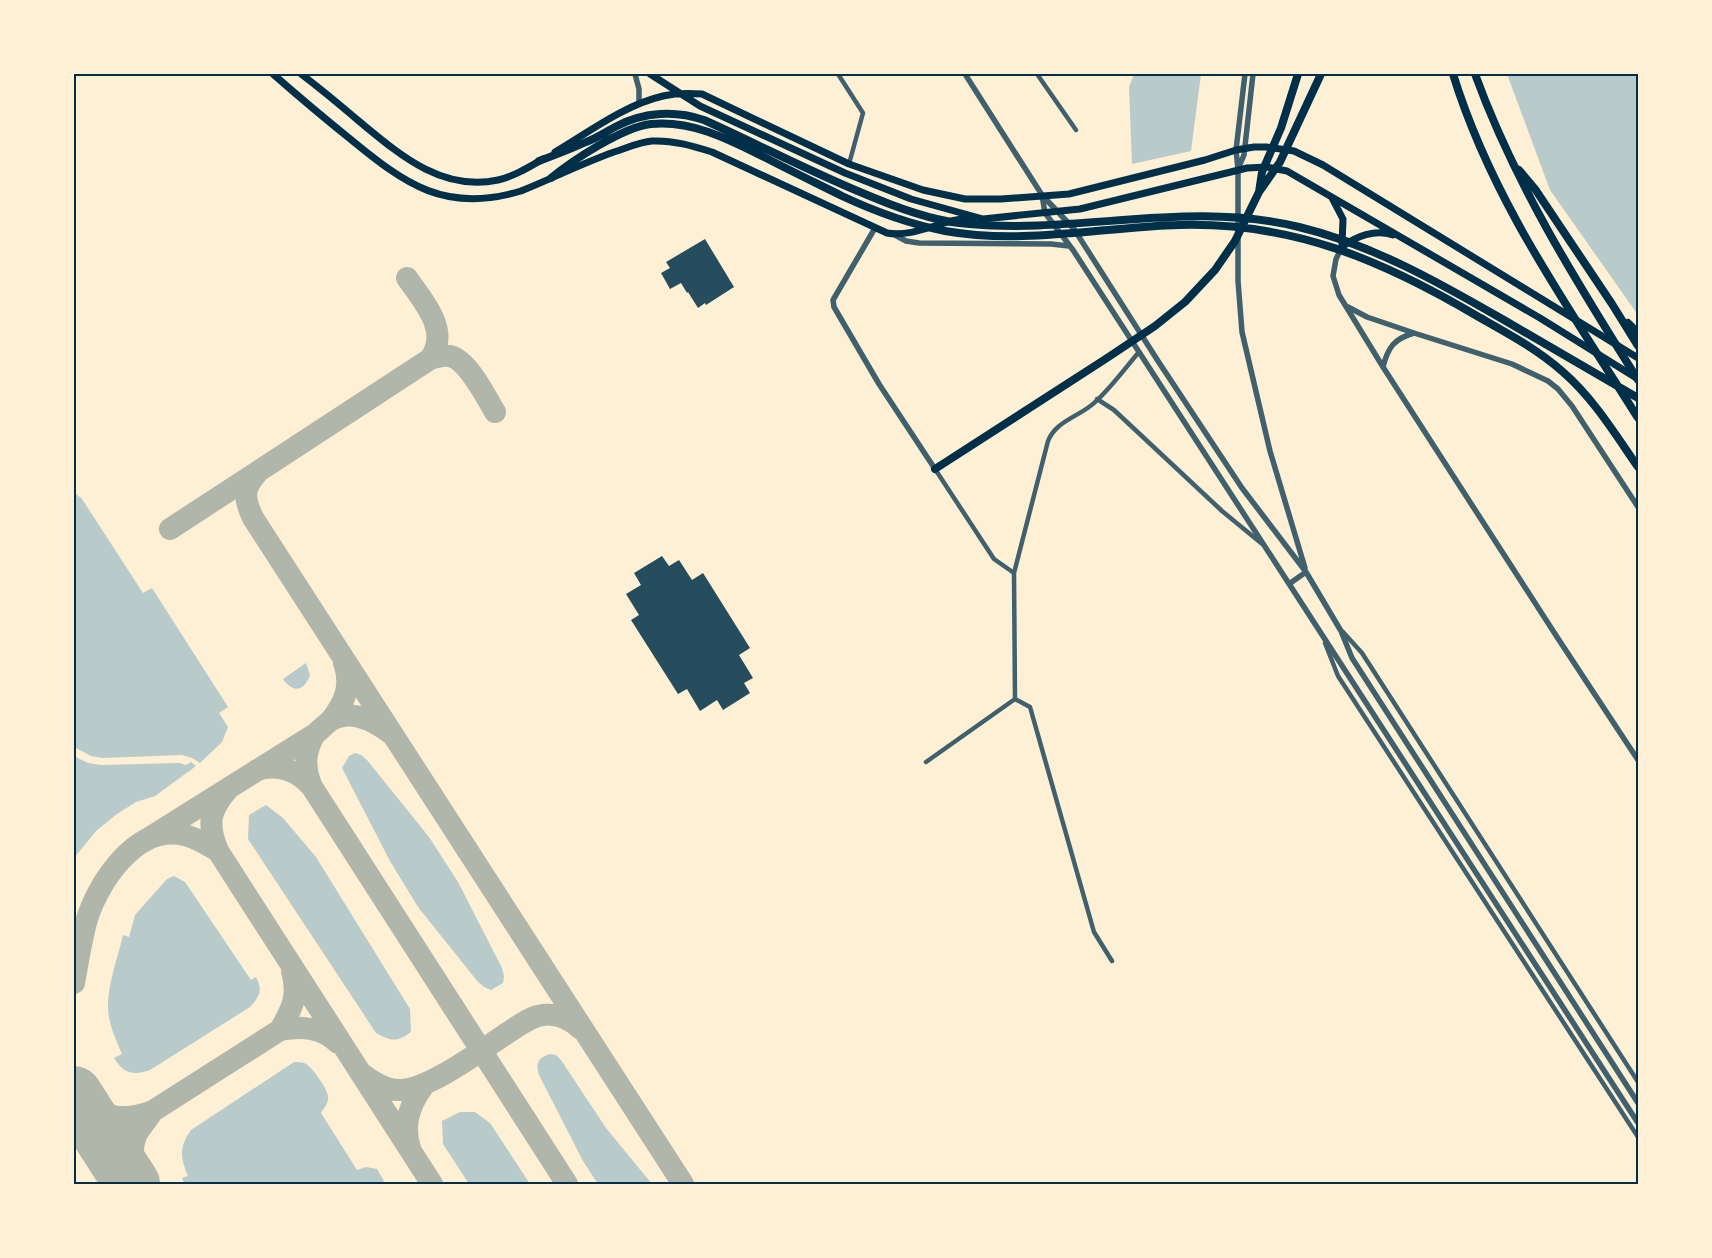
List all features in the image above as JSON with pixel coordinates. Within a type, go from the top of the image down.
[{"type":"highway","points":[[1259,192],[1262,172],[1281,128],[1298,74]]},
{"type":"highway","points":[[935,469],[1155,326],[1185,302],[1215,270],[1225,256],[1244,224],[1259,192],[1276,169],[1322,74]]},
{"type":"highway","points":[[1453,74],[1466,112],[1485,157],[1529,245],[1564,304],[1638,418]]},
{"type":"highway","points":[[1475,74],[1508,156],[1558,250],[1638,379]]},
{"type":"highway","points":[[540,161],[588,142],[618,125],[638,117],[656,114],[679,114],[696,117],[852,189],[898,208],[947,221],[966,224],[1031,227],[1150,217],[1209,216],[1248,219],[1298,227],[1360,246],[1412,269],[1638,398]]},
{"type":"highway","points":[[551,178],[566,166],[624,132],[642,126],[659,124],[680,125],[702,130],[734,142],[871,208],[911,223],[945,231],[992,236],[1021,236],[1065,235],[1156,226],[1225,226],[1283,234],[1338,249],[1382,266],[1442,296],[1546,358],[1584,392],[1599,410],[1638,467]]},
{"type":"highway","points":[[1508,156],[1535,189],[1638,346]]},
{"type":"highway","points":[[1612,304],[1638,333]]},
{"type":"main road","points":[[273,74],[387,169],[424,190],[459,198],[482,199],[516,193],[636,144],[651,141],[676,142],[712,152],[874,228],[893,234],[916,232],[964,219],[983,219],[1080,209],[1238,169],[1267,167],[1287,171],[1540,318],[1638,379]]},
{"type":"main road","points":[[301,74],[398,154],[424,170],[440,176],[467,181],[487,182],[514,175],[639,104],[681,93],[702,94],[849,164],[896,182],[950,197],[977,199],[1069,194],[1245,148],[1281,148],[1307,157],[1502,273],[1638,358]]},
{"type":"main road","points":[[650,74],[700,106],[872,184],[911,199],[983,219]]},
{"type":"main road","points":[[1331,196],[1343,219],[1342,247]]},
{"type":"main road","points":[[1342,247],[1350,240],[1376,232],[1388,233],[1403,238]]},
{"type":"street","points":[[635,74],[639,89],[639,104]]},
{"type":"street","points":[[838,74],[863,113],[849,164]]},
{"type":"street","points":[[965,74],[1042,195],[1074,229],[1242,488],[1306,572],[1341,631],[1352,658],[1638,1103]]},
{"type":"street","points":[[1036,74],[1076,130]]},
{"type":"street","points":[[1245,74],[1236,150],[1238,169],[1238,281],[1242,332],[1270,451],[1306,572]]},
{"type":"street","points":[[1238,169],[1243,159],[1245,148],[1253,74]]},
{"type":"street","points":[[1042,195],[1045,213],[1069,246],[1268,549],[1638,1123]]},
{"type":"street","points":[[874,228],[833,300],[834,307],[879,384],[994,559],[1014,573]]},
{"type":"street","points":[[893,234],[906,241],[920,243],[1046,244],[1069,246]]},
{"type":"street","points":[[1342,247],[1336,259],[1333,276],[1346,306],[1557,637],[1638,760]]},
{"type":"street","points":[[1346,306],[1367,317],[1531,371],[1548,381],[1558,389],[1576,411],[1638,507]]},
{"type":"street","points":[[1384,367],[1386,356],[1392,345],[1400,337],[1414,333]]},
{"type":"street","points":[[1015,699],[1014,573],[1051,434],[1057,427],[1090,406],[1139,352]]},
{"type":"street","points":[[1097,399],[1114,410],[1222,511],[1268,549]]},
{"type":"street","points":[[1289,584],[1306,572]]},
{"type":"street","points":[[1341,631],[1362,653],[1638,1082]]},
{"type":"street","points":[[1323,637],[1338,676],[1638,1137]]},
{"type":"street","points":[[926,762],[1015,699]]},
{"type":"street","points":[[1015,699],[1030,707],[1094,932],[1112,962]]},
{"type":"shaded area","points":[[1134,74],[1201,74],[1191,151],[1132,164],[1129,87]]},
{"type":"shaded area","points":[[1507,74],[1638,74],[1638,315],[1550,190]]},
{"type":"shaded area","points":[[74,492],[82,499],[143,593],[152,588],[228,707],[219,713],[228,727],[222,742],[200,763],[182,755],[102,758],[91,756],[74,747]]},
{"type":"shaded area","points":[[306,663],[310,675],[305,685],[298,689],[287,684],[283,679]]},
{"type":"shaded area","points":[[355,753],[367,760],[429,837],[458,882],[502,968],[503,983],[491,990],[478,982],[418,907],[390,861],[342,768],[349,756]]},
{"type":"shaded area","points":[[74,756],[88,763],[101,765],[179,763],[186,765],[191,762],[196,766],[155,796],[136,802],[117,814],[96,831],[74,858]]},
{"type":"shaded area","points":[[266,805],[283,818],[316,857],[410,1009],[411,1032],[406,1036],[394,1040],[376,1033],[248,839],[249,815]]},
{"type":"shaded area","points":[[174,876],[185,882],[251,980],[256,977],[260,990],[256,1000],[250,1007],[150,1070],[138,1073],[129,1072],[121,1067],[114,1058],[122,1054],[113,1032],[108,1009],[111,981],[123,935],[129,937],[135,915],[167,879]]},
{"type":"shaded area","points":[[550,1054],[556,1055],[561,1060],[606,1128],[652,1184],[598,1184],[583,1161],[539,1075],[537,1067],[539,1061]]},
{"type":"shaded area","points":[[294,1062],[309,1066],[322,1083],[327,1092],[328,1099],[321,1113],[357,1170],[366,1167],[377,1169],[384,1181],[380,1184],[185,1184],[182,1178],[188,1176],[183,1163],[182,1152],[184,1142],[191,1130]]},
{"type":"shaded area","points":[[460,1112],[475,1112],[490,1123],[530,1184],[469,1184],[443,1144],[442,1121]]},
{"type":"building","points":[[705,239],[734,287],[698,308],[681,283],[670,289],[661,273],[670,268],[666,262]]},
{"type":"building","points":[[662,556],[669,566],[679,560],[692,580],[703,573],[750,648],[739,655],[753,678],[744,683],[750,693],[723,710],[717,700],[700,711],[687,689],[678,694],[631,620],[639,615],[626,594],[641,585],[634,573]]},
{"type":"taxiway","points":[[407,278],[427,306],[436,327],[438,338],[436,348],[430,359]]},
{"type":"taxiway","points":[[170,529],[430,359],[443,356],[457,359],[476,380],[495,412]]},
{"type":"taxiway","points":[[259,471],[247,488],[246,493],[247,504],[253,518],[683,1184]]},
{"type":"taxiway","points":[[331,720],[340,707],[346,693],[347,679],[344,663]]},
{"type":"taxiway","points":[[149,838],[315,734],[330,721],[338,717],[354,716],[362,718],[377,724],[390,733]]},
{"type":"taxiway","points":[[257,770],[272,767],[287,770],[306,781],[312,787],[306,760],[315,734]]},
{"type":"taxiway","points":[[312,787],[567,1184]]},
{"type":"taxiway","points":[[228,789],[217,804],[212,818],[212,833],[218,851],[432,1184]]},
{"type":"taxiway","points":[[74,983],[83,935],[92,905],[109,874],[133,848],[148,839],[163,834],[179,834],[194,838],[218,851]]},
{"type":"taxiway","points":[[280,1030],[293,1002],[295,988],[292,971]]},
{"type":"taxiway","points":[[362,1074],[375,1083],[389,1089],[411,1088],[425,1084],[456,1067],[534,1017],[559,1016],[581,1029]]},
{"type":"taxiway","points":[[135,1184],[131,1163],[134,1142],[137,1133],[153,1111],[280,1030],[311,1029],[325,1034],[338,1043]]},
{"type":"taxiway","points":[[410,1148],[407,1122],[415,1099],[425,1084]]},
{"type":"taxiway","points":[[76,1097],[95,1109],[112,1116],[130,1117],[153,1111]]},
{"type":"taxiway","points":[[74,1121],[88,1127],[102,1138]]},
{"type":"taxiway","points":[[114,1156],[119,1184]]},
{"type":"runway","points":[[74,1094],[132,1184]]}]
